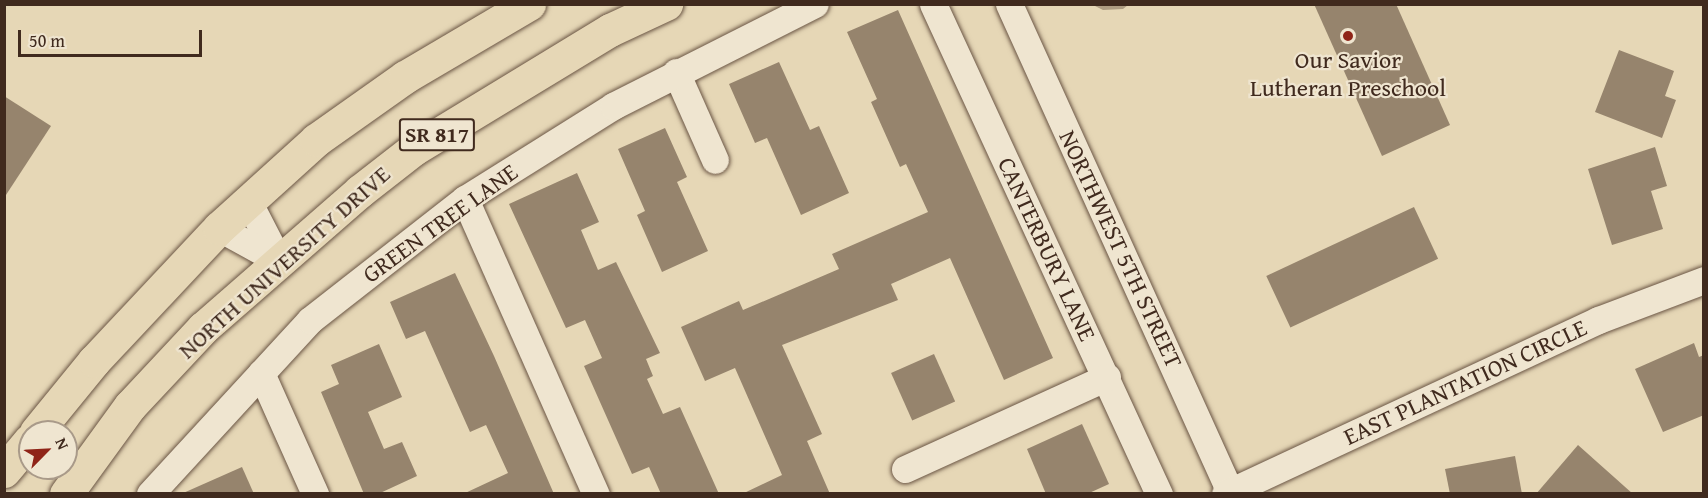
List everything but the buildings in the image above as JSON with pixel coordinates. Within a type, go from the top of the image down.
[{"type":"main road","name":"SR 817","points":[[46,420],[94,361],[219,228],[316,140],[387,90],[529,4]]},
{"type":"main road","name":"NORTH UNIVERSITY DRIVE","points":[[66,494],[130,406],[203,328],[279,261],[414,149],[610,30],[666,4]]},
{"type":"main road","points":[[4,471],[18,454]]},
{"type":"street","name":"GREEN TREE LANE","points":[[150,494],[310,320],[465,199],[613,106],[676,72],[815,4]]},
{"type":"street","name":"CANTERBURY LANE","points":[[933,4],[1159,494]]},
{"type":"street","name":"NORTHWEST 5TH STREET","points":[[1009,4],[1229,493]]},
{"type":"street","points":[[676,72],[715,160]]},
{"type":"street","points":[[465,199],[596,494]]},
{"type":"street","points":[[248,201],[279,261]]},
{"type":"street","points":[[219,228],[279,261]]},
{"type":"street","name":"EAST PLANTATION CIRCLE","points":[[1229,493],[1598,321],[1704,280]]},
{"type":"street","points":[[261,373],[315,494]]},
{"type":"street","points":[[905,469],[1107,377]]},
{"type":"shaded area","points":[[1093,5],[1128,5],[1123,9],[1103,10]]},
{"type":"place","name":"Our Savior Lutheran Preschool","points":[[1348,36]]}]
